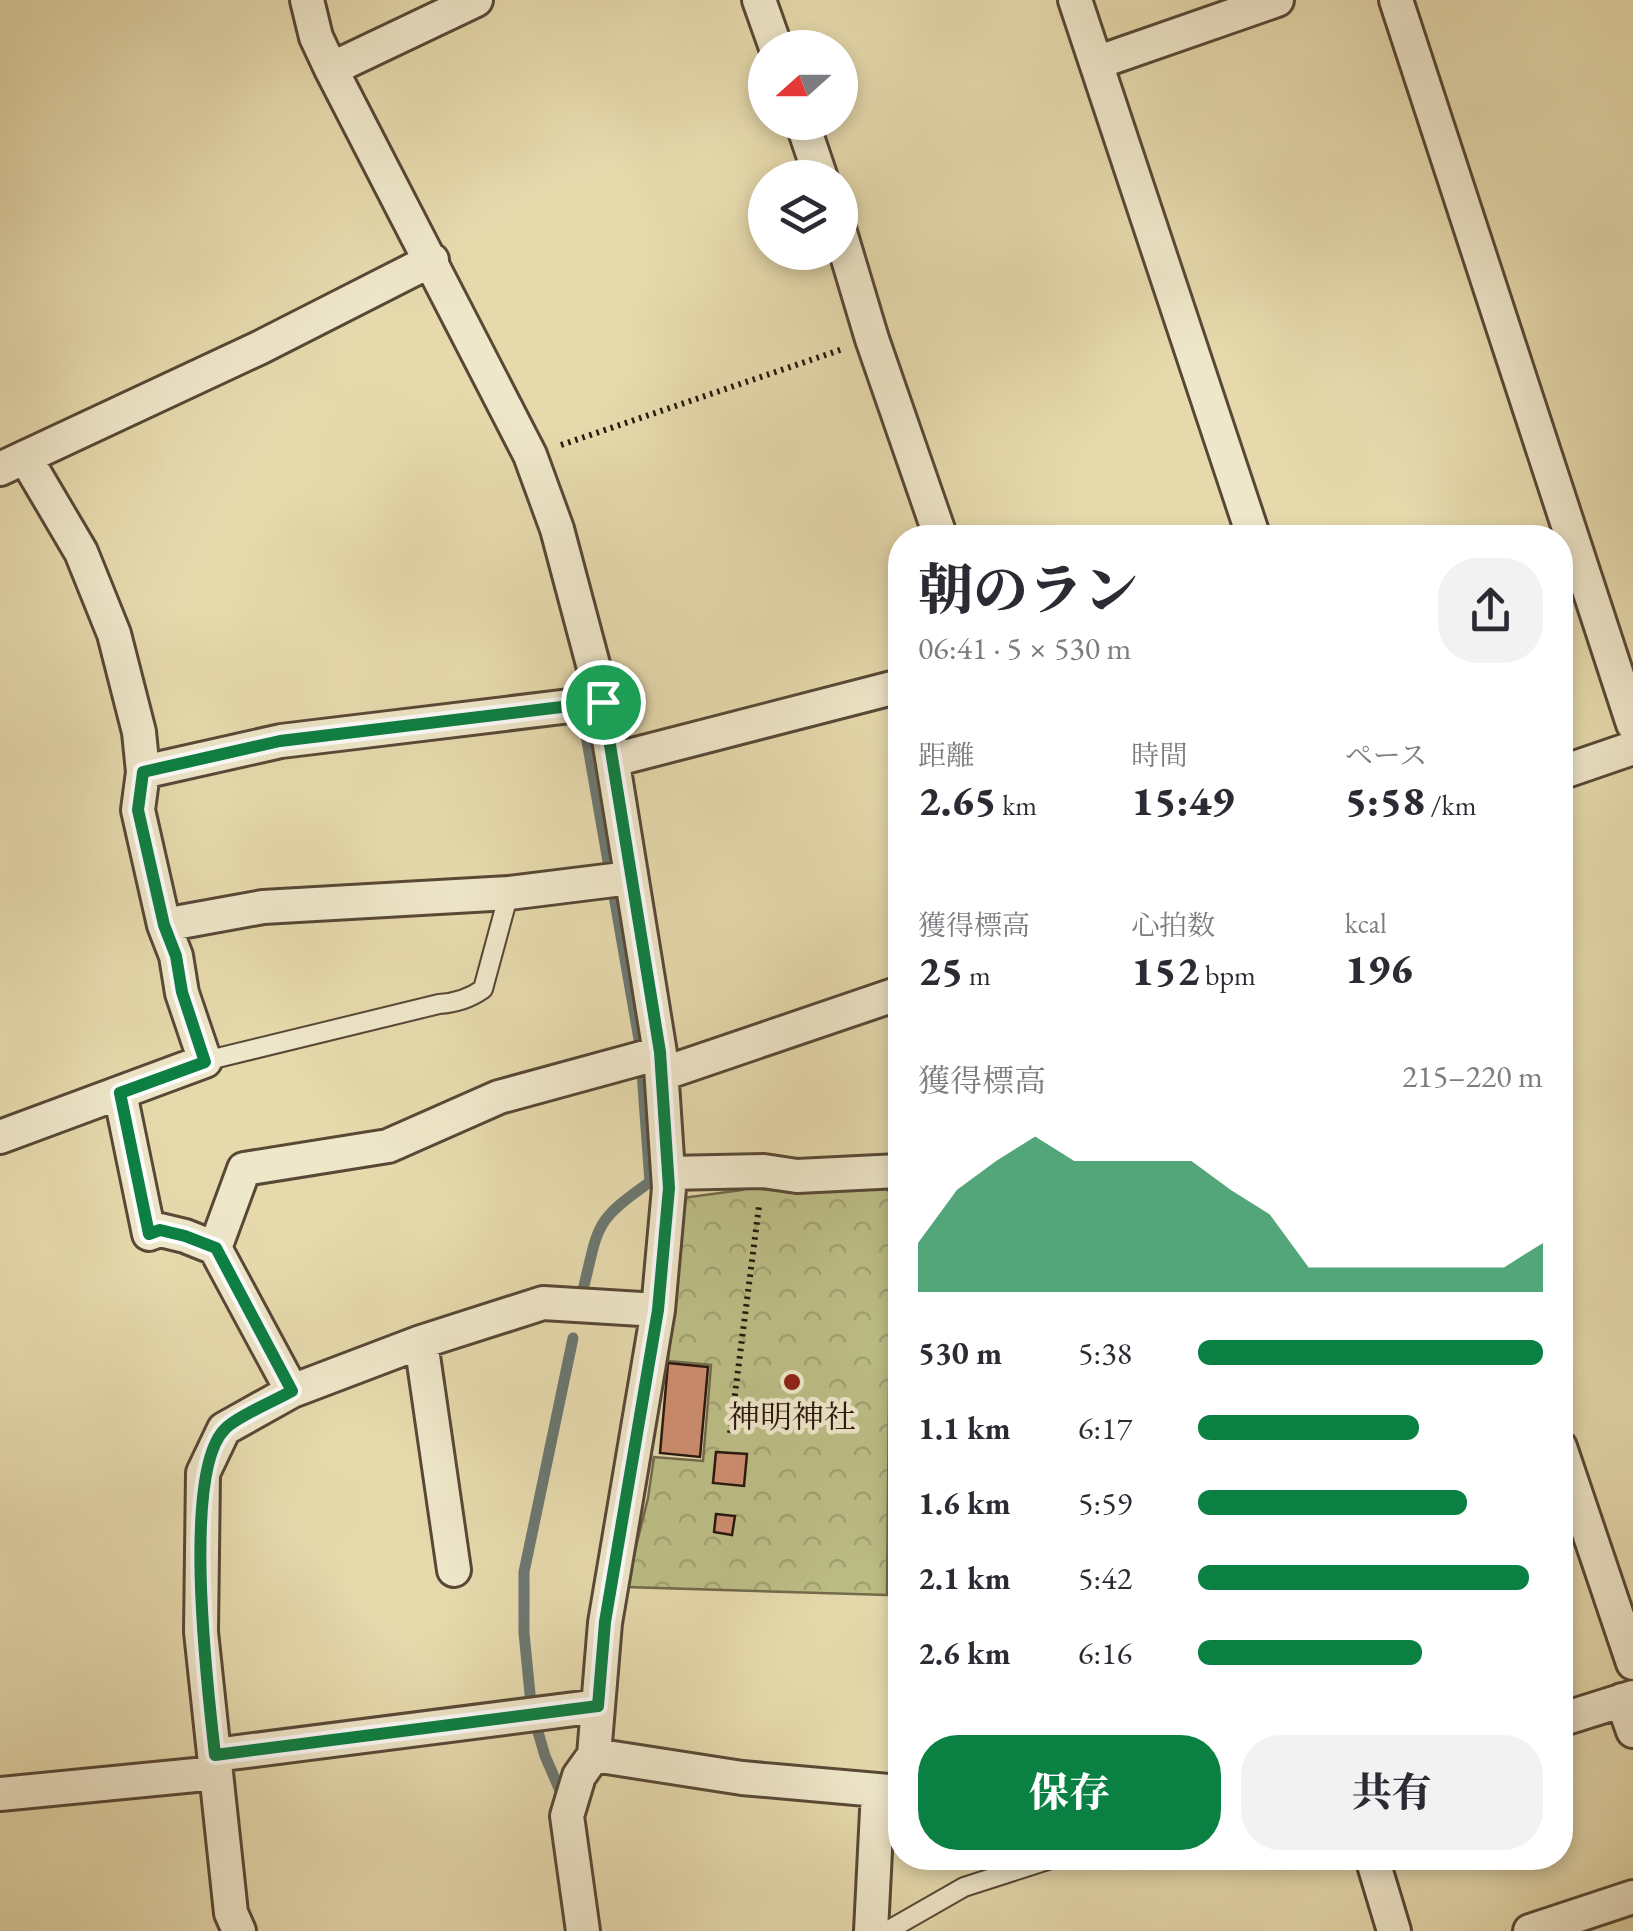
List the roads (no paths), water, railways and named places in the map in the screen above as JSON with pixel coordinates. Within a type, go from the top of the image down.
[{"type":"street","points":[[307,0],[316,37],[331,69],[530,455],[558,529],[603,702],[661,1063],[668,1173],[658,1310],[605,1622],[594,1755],[579,1776],[567,1816],[583,1931]]},
{"type":"street","points":[[331,69],[476,0]]},
{"type":"street","points":[[1076,0],[1250,525]]},
{"type":"street","points":[[1096,64],[1277,0]]},
{"type":"street","points":[[1396,0],[1568,525]]},
{"type":"street","points":[[766,2],[772,30]]},
{"type":"street","points":[[0,1137],[205,1062],[164,925],[138,810],[143,772],[139,732],[114,634],[81,552],[12,463],[260,348],[432,260]]},
{"type":"street","points":[[851,270],[936,525]]},
{"type":"street","points":[[1573,541],[1633,724]]},
{"type":"street","points":[[613,760],[888,689]]},
{"type":"street","points":[[143,772],[280,741],[603,702]]},
{"type":"street","points":[[1573,768],[1633,748]]},
{"type":"street","points":[[164,925],[263,907],[509,893],[630,878]]},
{"type":"street","points":[[216,1248],[244,1169],[388,1146],[499,1097],[661,1063],[888,997]]},
{"type":"street","points":[[120,1093],[149,1234],[160,1230],[216,1248],[292,1391]]},
{"type":"street","points":[[668,1173],[764,1172],[797,1176],[888,1172]]},
{"type":"street","points":[[239,1931],[231,1912],[201,1632],[203,1473],[224,1429],[292,1391],[543,1302],[658,1310]]},
{"type":"street","points":[[422,1342],[454,1570]]},
{"type":"street","points":[[1573,1485],[1633,1663]]},
{"type":"street","points":[[0,1794],[598,1706]]},
{"type":"street","points":[[1573,1718],[1630,1709]]},
{"type":"street","points":[[594,1755],[742,1778],[888,1792]]},
{"type":"street","points":[[871,1931],[888,1800]]},
{"type":"street","points":[[1376,1870],[1394,1931]]},
{"type":"street","points":[[1530,1931],[1633,1897]]},
{"type":"lane","points":[[205,1062],[456,1003],[475,994],[483,989],[509,893]]},
{"type":"lane","points":[[887,1931],[964,1887],[1017,1870]]},
{"type":"waterway","points":[[583,1290],[601,1227],[618,1207],[650,1182],[640,1045],[584,724]]},
{"type":"waterway","points":[[531,1704],[524,1633],[524,1572],[573,1338]]},
{"type":"waterway","points":[[536,1725],[562,1795]]},
{"type":"place","name":"神明神社","points":[[792,1382]]}]
